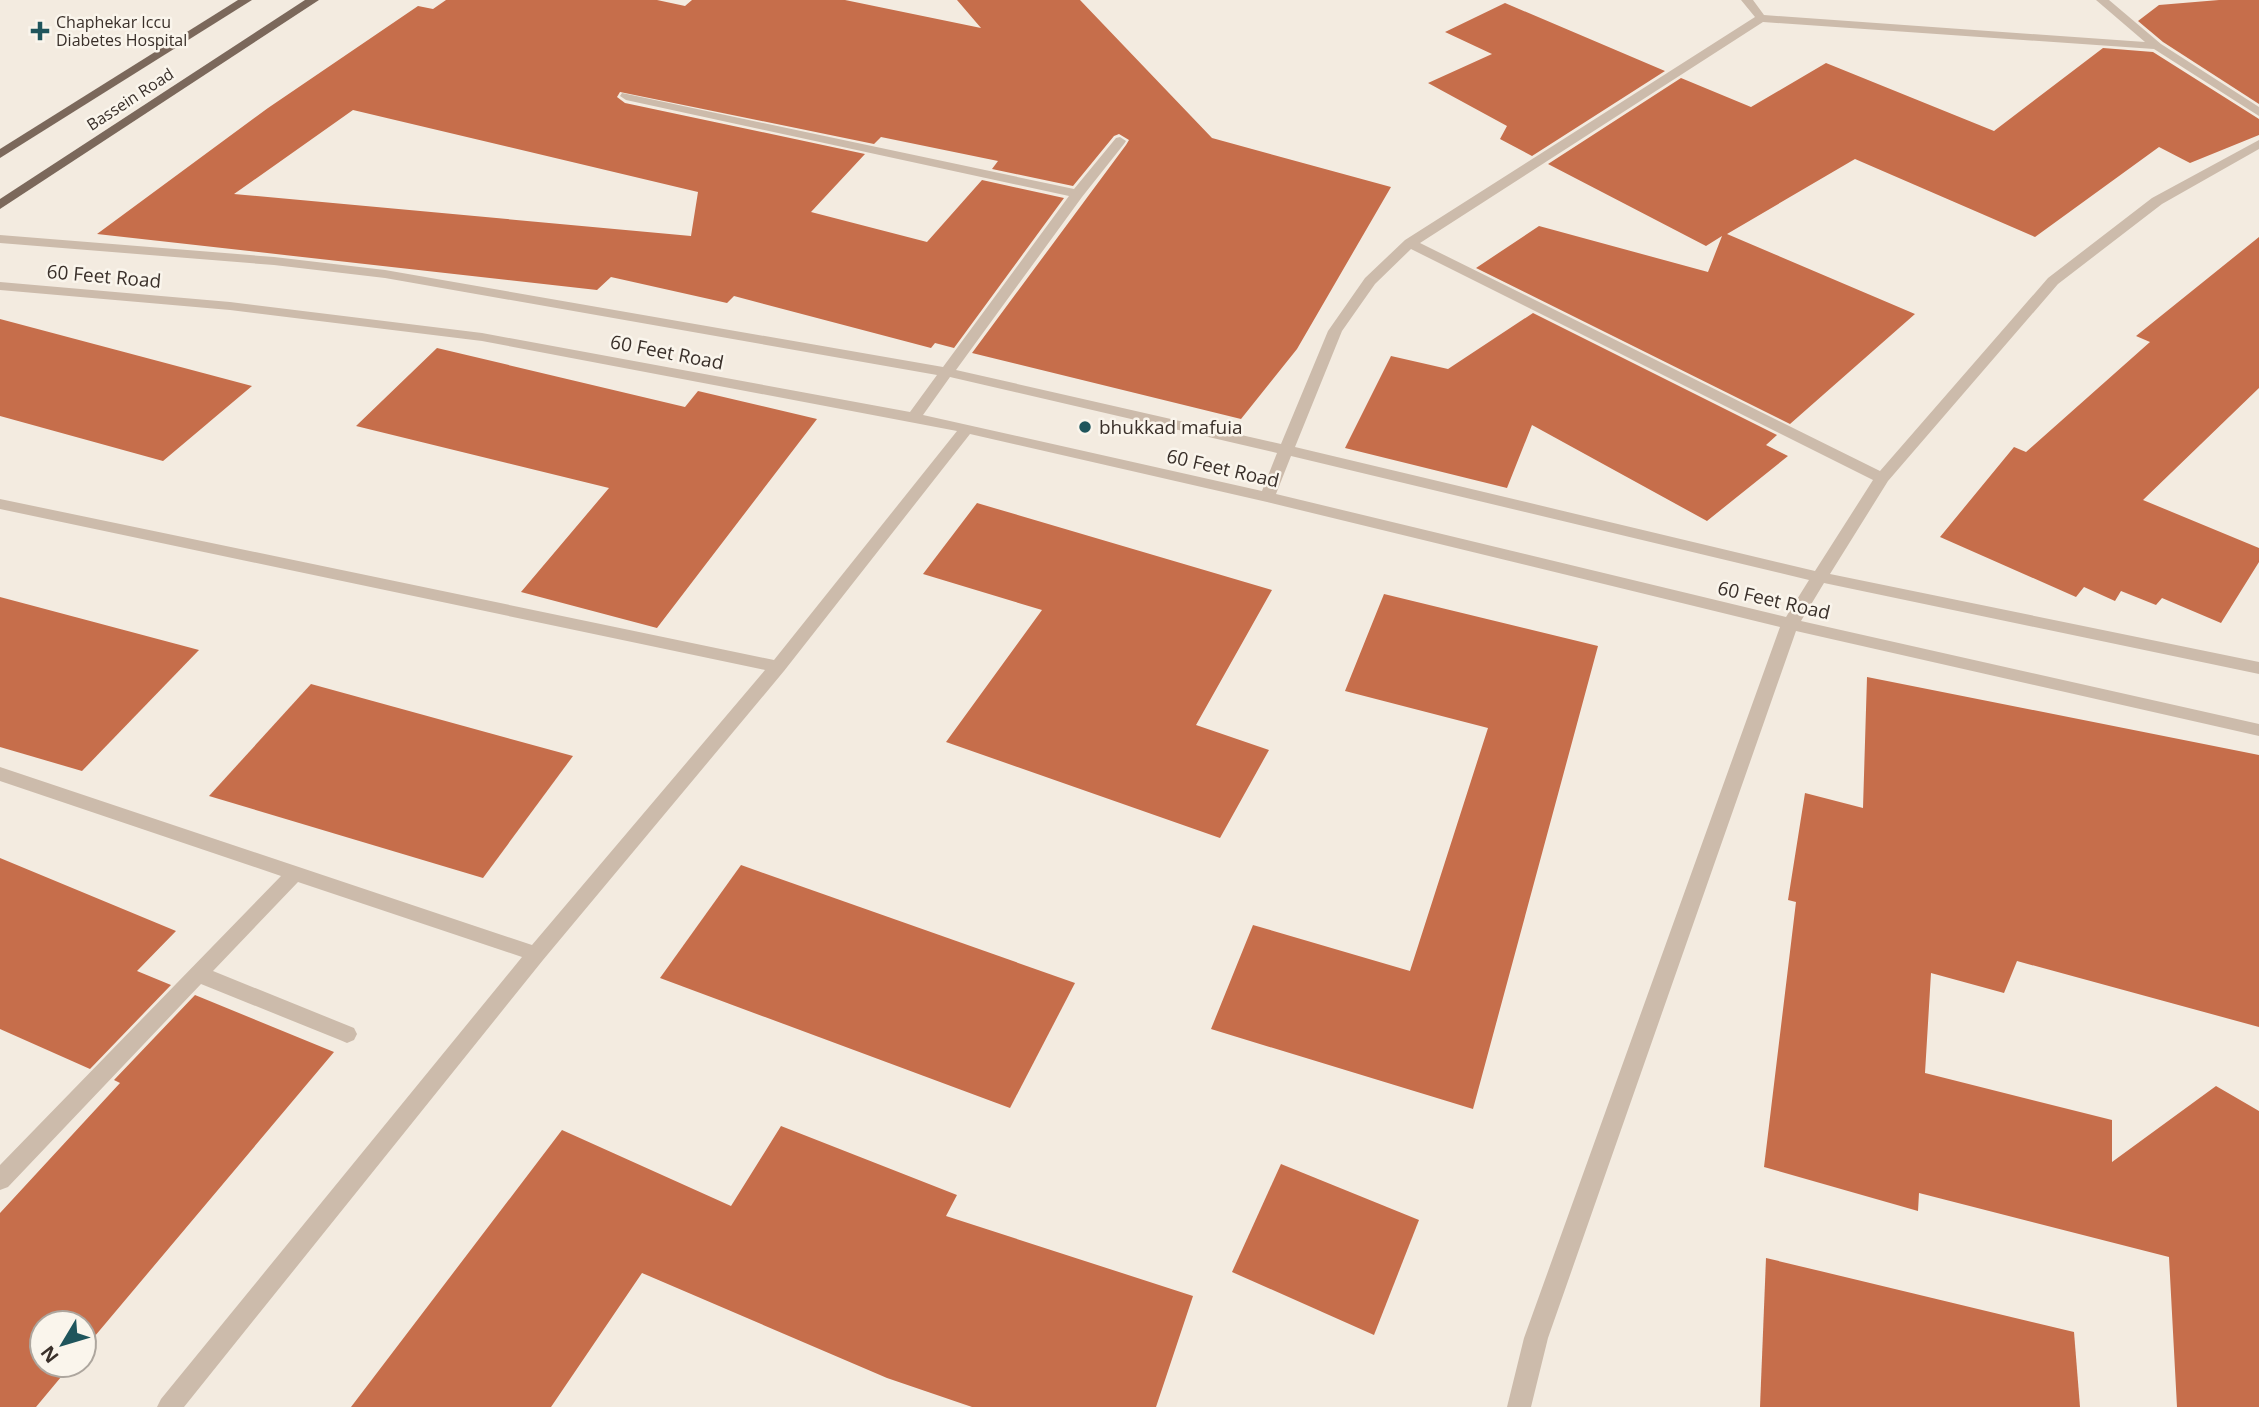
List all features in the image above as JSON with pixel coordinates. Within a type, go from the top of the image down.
[{"type":"main road","name":"Bassein Road","points":[[0,153],[246,0]]},
{"type":"main road","name":"Bassein Road","points":[[0,205],[313,0]]},
{"type":"street","points":[[1747,0],[1761,18]]},
{"type":"street","points":[[2102,0],[2157,47],[2259,112]]},
{"type":"street","points":[[1267,497],[1335,331],[1370,281],[1410,243],[1761,18],[2157,47]]},
{"type":"street","points":[[626,96],[1077,194]]},
{"type":"street","points":[[914,417],[1077,194],[1120,141]]},
{"type":"street","points":[[1519,1407],[1536,1338],[1790,624],[1882,478],[2053,281],[2157,201],[2259,144]]},
{"type":"street","points":[[0,239],[274,261],[385,274],[946,372],[1819,577],[2259,668]]},
{"type":"street","points":[[1410,243],[1882,478]]},
{"type":"street","name":"60 Feet Road","points":[[0,286],[230,306],[482,337],[914,417],[1267,497],[1790,624],[2259,730]]},
{"type":"street","points":[[169,1407],[536,954],[778,667],[966,430]]},
{"type":"street","points":[[0,504],[778,667]]},
{"type":"street","points":[[0,775],[536,954]]},
{"type":"street","points":[[0,1180],[295,873]]},
{"type":"street","points":[[199,974],[347,1034]]},
{"type":"building","points":[[446,0],[657,0],[685,6],[692,0],[845,0],[981,28],[957,0],[1080,0],[1212,138],[1391,187],[1297,349],[1241,419],[972,353],[1126,145],[1129,140],[1119,134],[1114,136],[1073,186],[992,169],[998,161],[881,137],[874,144],[620,92],[617,97],[625,103],[865,154],[811,212],[927,242],[982,180],[1064,198],[954,348],[935,343],[931,348],[734,296],[727,303],[611,277],[597,290],[97,234],[268,108],[418,6],[433,9]],"holes":[[[353,110],[698,192],[691,236],[234,194]]]},
{"type":"building","points":[[2259,0],[2259,104],[2163,42],[2138,21],[2159,5]]},
{"type":"building","points":[[1505,3],[1665,71],[1532,156],[1500,139],[1507,126],[1428,83],[1492,54],[1445,32]]},
{"type":"building","points":[[2103,48],[2153,52],[2259,119],[2259,135],[2190,163],[2159,147],[2035,237],[1855,159],[1727,234],[1915,314],[1790,424],[1476,268],[1539,226],[1708,272],[1722,236],[1706,246],[1548,164],[1681,78],[1751,107],[1826,63],[1994,131]]},
{"type":"building","points":[[2259,237],[2259,388],[2143,500],[2259,548],[2259,562],[2221,623],[2162,598],[2156,605],[2121,591],[2115,601],[2084,587],[2076,597],[1940,537],[2014,447],[2026,452],[2150,342],[2136,336]]},
{"type":"building","points":[[1533,313],[1777,435],[1766,445],[1788,456],[1707,521],[1532,425],[1507,488],[1345,448],[1391,356],[1448,369]]},
{"type":"building","points":[[0,319],[252,386],[163,461],[0,416]]},
{"type":"building","points":[[437,348],[685,407],[698,391],[817,419],[657,628],[521,592],[609,488],[356,426]]},
{"type":"building","points":[[977,503],[1272,590],[1196,725],[1269,750],[1220,838],[946,742],[1042,610],[923,574]]},
{"type":"building","points":[[1384,594],[1598,646],[1473,1109],[1211,1029],[1253,925],[1410,971],[1488,728],[1345,691]]},
{"type":"building","points":[[0,597],[199,650],[82,771],[0,747]]},
{"type":"building","points":[[1867,677],[2259,755],[2259,1027],[2017,961],[2004,993],[1931,973],[1925,1073],[2112,1120],[2112,1162],[2216,1086],[2259,1111],[2259,1407],[2177,1407],[2169,1257],[1919,1193],[1918,1211],[1764,1167],[1796,902],[1788,900],[1805,793],[1863,808]]},
{"type":"building","points":[[311,684],[573,756],[483,878],[209,796]]},
{"type":"building","points":[[0,858],[176,931],[137,971],[171,985],[90,1069],[0,1029]]},
{"type":"building","points":[[741,865],[1075,983],[1010,1108],[660,978]]},
{"type":"building","points":[[195,995],[334,1052],[98,1332],[98,1309],[28,1309],[28,1379],[59,1379],[36,1407],[0,1407],[0,1213],[120,1083],[114,1080]]},
{"type":"building","points":[[781,1126],[957,1195],[946,1216],[1193,1296],[1156,1407],[972,1407],[887,1378],[642,1273],[551,1407],[351,1407],[562,1130],[731,1206]]},
{"type":"building","points":[[1281,1164],[1419,1220],[1374,1335],[1232,1272]]},
{"type":"building","points":[[1766,1258],[2074,1332],[2080,1407],[1760,1407]]},
{"type":"place","name":"Chaphekar Iccu Diabetes Hospital","points":[[40,31]]},
{"type":"place","name":"bhukkad mafuia","points":[[1085,427]]}]
